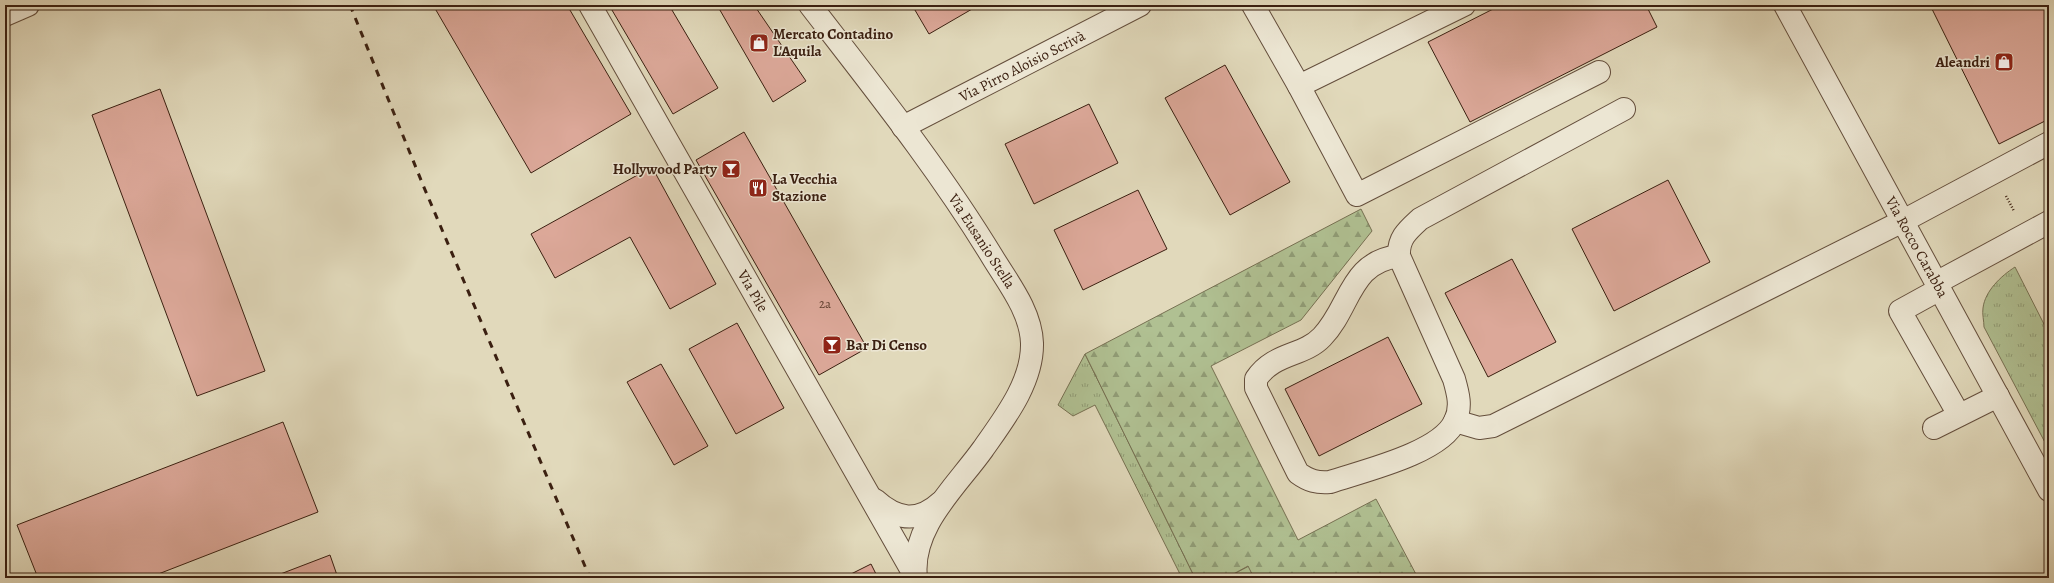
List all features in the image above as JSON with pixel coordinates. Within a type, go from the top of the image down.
[{"type":"street","points":[[5,15],[28,5]]},
{"type":"street","name":"Via Pile","points":[[590,5],[916,578]]},
{"type":"street","name":"Via Eusanio Stella","points":[[810,5],[903,127],[958,204],[1017,297],[1027,319],[1032,342],[1031,360],[1020,390],[982,450],[933,516],[919,542],[915,559],[916,578]]},
{"type":"street","points":[[1253,5],[1299,86],[1357,195],[1599,72]]},
{"type":"street","points":[[1299,86],[1464,5]]},
{"type":"street","name":"Via Rocco Carabba","points":[[1786,6],[2049,490]]},
{"type":"street","name":"Via Pirro Aloisio Scrivà","points":[[903,127],[1132,7]]},
{"type":"street","points":[[1400,256],[1376,262],[1363,272],[1354,284],[1335,318],[1322,336],[1314,343],[1270,363],[1256,379],[1256,388],[1298,473],[1307,480],[1318,483],[1330,482],[1419,452],[1433,444],[1447,433],[1455,421],[1459,407],[1458,394],[1454,379],[1400,256],[1399,248],[1401,240],[1407,230],[1420,219],[1624,109]]},
{"type":"street","points":[[1455,421],[1479,428],[1493,426],[1903,221],[2049,143]]},
{"type":"street","points":[[1959,415],[1900,311],[1938,286],[2049,222]]},
{"type":"street","points":[[1934,428],[1998,396]]},
{"type":"street","name":"Via Eusanio Stella","points":[[867,492],[888,510],[907,517],[930,510],[948,495]]},
{"type":"path","points":[[1993,173],[2026,234]]},
{"type":"green space","points":[[1361,209],[1372,231],[1301,320],[1211,366],[1298,540],[1376,499],[1418,578],[1254,578],[1248,566],[1226,578],[1195,578],[1085,354]]},
{"type":"green space","points":[[2015,267],[2049,334],[2049,450],[1984,327],[1984,302],[1990,290],[1999,279]]},
{"type":"green space","points":[[1085,354],[1195,578],[1182,578],[1095,405],[1073,416],[1058,405]]},
{"type":"green space","points":[[1249,566],[1254,578],[1226,578]]},
{"type":"building","points":[[433,5],[567,5],[631,114],[531,173]]},
{"type":"building","points":[[609,5],[669,5],[718,88],[673,114]]},
{"type":"building","name":"Mercato Contadino L'Aquila","points":[[717,5],[754,5],[806,81],[773,102]]},
{"type":"building","points":[[912,5],[979,5],[929,34]]},
{"type":"building","points":[[1501,5],[1646,5],[1657,27],[1470,122],[1428,42]]},
{"type":"building","name":"Aleandri","points":[[1930,5],[2049,5],[2049,119],[1999,144]]},
{"type":"building","points":[[1225,65],[1290,182],[1230,215],[1165,98]]},
{"type":"building","points":[[160,89],[265,371],[197,396],[92,115]]},
{"type":"building","points":[[1089,104],[1118,163],[1034,204],[1005,144]]},
{"type":"building","points":[[744,132],[867,348],[819,375],[696,160]]},
{"type":"building","points":[[652,167],[716,284],[670,309],[630,237],[555,278],[531,234]]},
{"type":"building","points":[[1668,180],[1710,262],[1614,311],[1572,229]]},
{"type":"building","points":[[1138,190],[1167,249],[1083,290],[1054,230]]},
{"type":"building","points":[[1512,259],[1556,342],[1488,377],[1445,293]]},
{"type":"building","points":[[737,323],[784,408],[736,434],[689,349]]},
{"type":"building","points":[[1388,337],[1422,404],[1319,456],[1285,389]]},
{"type":"building","points":[[661,364],[708,446],[674,465],[627,382]]},
{"type":"building","points":[[283,422],[318,512],[148,578],[38,578],[17,525]]},
{"type":"building","points":[[330,555],[338,578],[270,578]]},
{"type":"building","points":[[871,564],[878,578],[843,578]]},
{"type":"railway","points":[[350,5],[423,185],[590,578]]},
{"type":"place","name":"Mercato Contadino L'Aquila","points":[[759,43]]},
{"type":"place","name":"Aleandri","points":[[2004,62]]},
{"type":"place","name":"Hollywood Party","points":[[731,169]]},
{"type":"place","name":"La Vecchia Stazione","points":[[758,188]]},
{"type":"place","name":"Bar Di Censo","points":[[832,345]]}]
